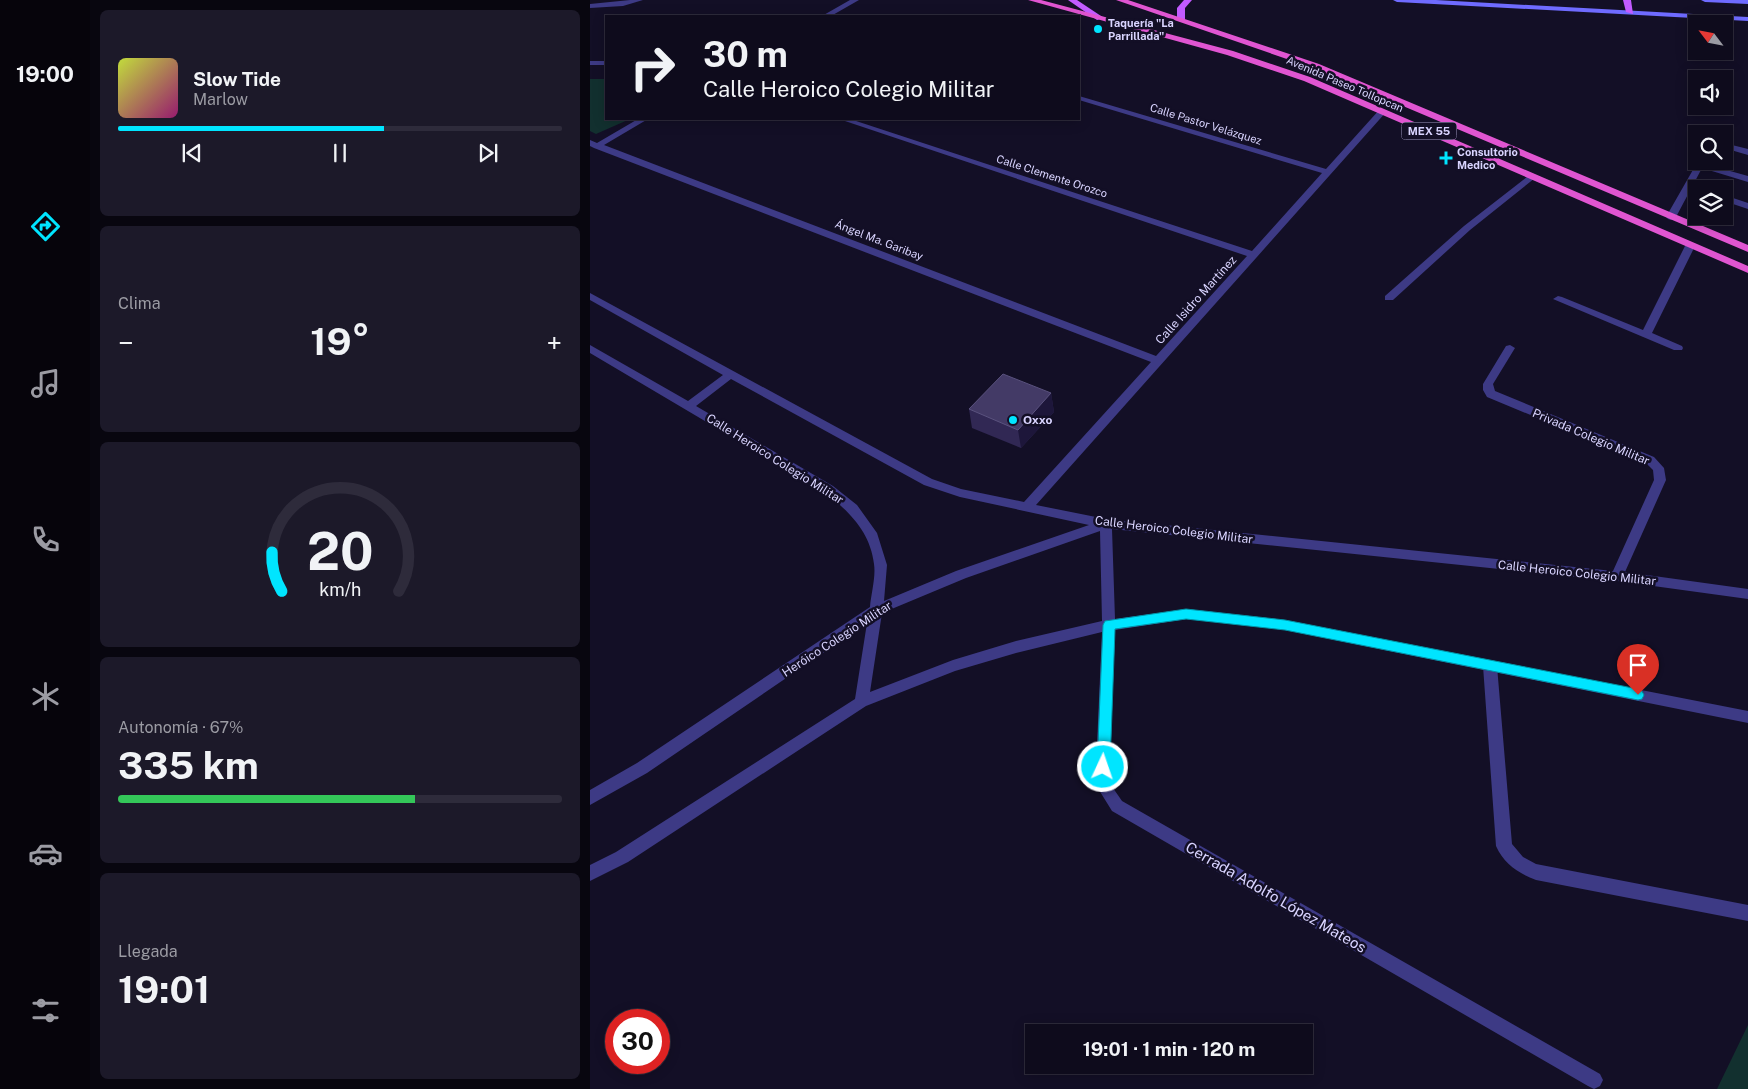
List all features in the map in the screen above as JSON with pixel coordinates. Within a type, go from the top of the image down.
[{"type":"highway","name":"Avenida Paseo Tollopcan","points":[[1032,0],[1256,60],[1308,79],[1748,270]]},
{"type":"highway","name":"Avenida Paseo Tollopcan","points":[[1120,0],[1316,66],[1748,250]]},
{"type":"main road","points":[[1072,0],[1100,18]]},
{"type":"main road","points":[[1181,20],[1180,8],[1188,0]]},
{"type":"main road","points":[[1397,0],[1748,19]]},
{"type":"main road","points":[[1627,0],[1630,12]]},
{"type":"main road","points":[[1705,0],[1748,2]]},
{"type":"street","points":[[590,6],[623,4],[639,0]]},
{"type":"street","points":[[828,15],[855,0]]},
{"type":"street","points":[[590,63],[605,63]]},
{"type":"street","name":"Calle Pastor Velázquez","points":[[1080,98],[1328,172]]},
{"type":"street","name":"Calle Isidro Martínez","points":[[1028,506],[1382,111]]},
{"type":"street","points":[[593,144],[642,120]]},
{"type":"street","name":"Calle Clemente Orozco","points":[[846,120],[1254,254]]},
{"type":"street","name":"Ángel Ma. Garibay","points":[[593,144],[1158,361]]},
{"type":"street","points":[[1733,148],[1748,152]]},
{"type":"street","points":[[1722,170],[1748,179]]},
{"type":"street","points":[[1389,298],[1467,228],[1532,176]]},
{"type":"street","points":[[1671,217],[1688,194]]},
{"type":"street","points":[[1733,201],[1748,206]]},
{"type":"street","points":[[1646,335],[1690,246]]},
{"type":"street","name":"Calle Heroico Colegio Militar","points":[[590,296],[894,465],[928,482],[960,493],[1106,524],[1617,576],[1748,594]]},
{"type":"street","points":[[1558,299],[1678,348]]},
{"type":"street","name":"Calle Heroico Colegio Militar","points":[[590,348],[830,489],[853,508],[871,533],[880,565],[876,610],[861,702]]},
{"type":"street","name":"Privada Colegio Militar","points":[[1510,348],[1488,384],[1488,390],[1491,394],[1650,460],[1661,473],[1660,480],[1617,576]]},
{"type":"street","points":[[688,406],[731,374]]},
{"type":"street","name":"Heróico Colegio Militar","points":[[590,798],[642,768],[876,610],[912,593],[965,573],[1106,524]]},
{"type":"street","name":"Cerrada Adolfo López Mateos","points":[[1106,524],[1110,625],[1103,767],[1106,790],[1117,806],[1594,1080]]},
{"type":"street","points":[[590,873],[638,847],[861,702],[962,664],[1016,647],[1110,625],[1186,614],[1285,625],[1748,717]]},
{"type":"street","points":[[1490,666],[1504,846],[1512,858],[1524,868],[1536,872],[1748,913]]},
{"type":"green space","points":[[590,79],[605,79],[605,120],[628,120],[596,134],[590,131]]},
{"type":"green space","points":[[1748,1025],[1748,1089],[1717,1089]]},
{"type":"building","points":[[1003,374],[1051,393],[1018,430],[969,409]]},
{"type":"place","name":"Taquería \"La Parrillada\"","points":[[1098,29]]},
{"type":"place","name":"Consultorio Medico","points":[[1446,158]]},
{"type":"place","name":"Oxxo","points":[[1013,420]]},
{"type":"route","points":[[1103,767],[1110,625],[1186,614],[1285,625],[1638,695]]}]
